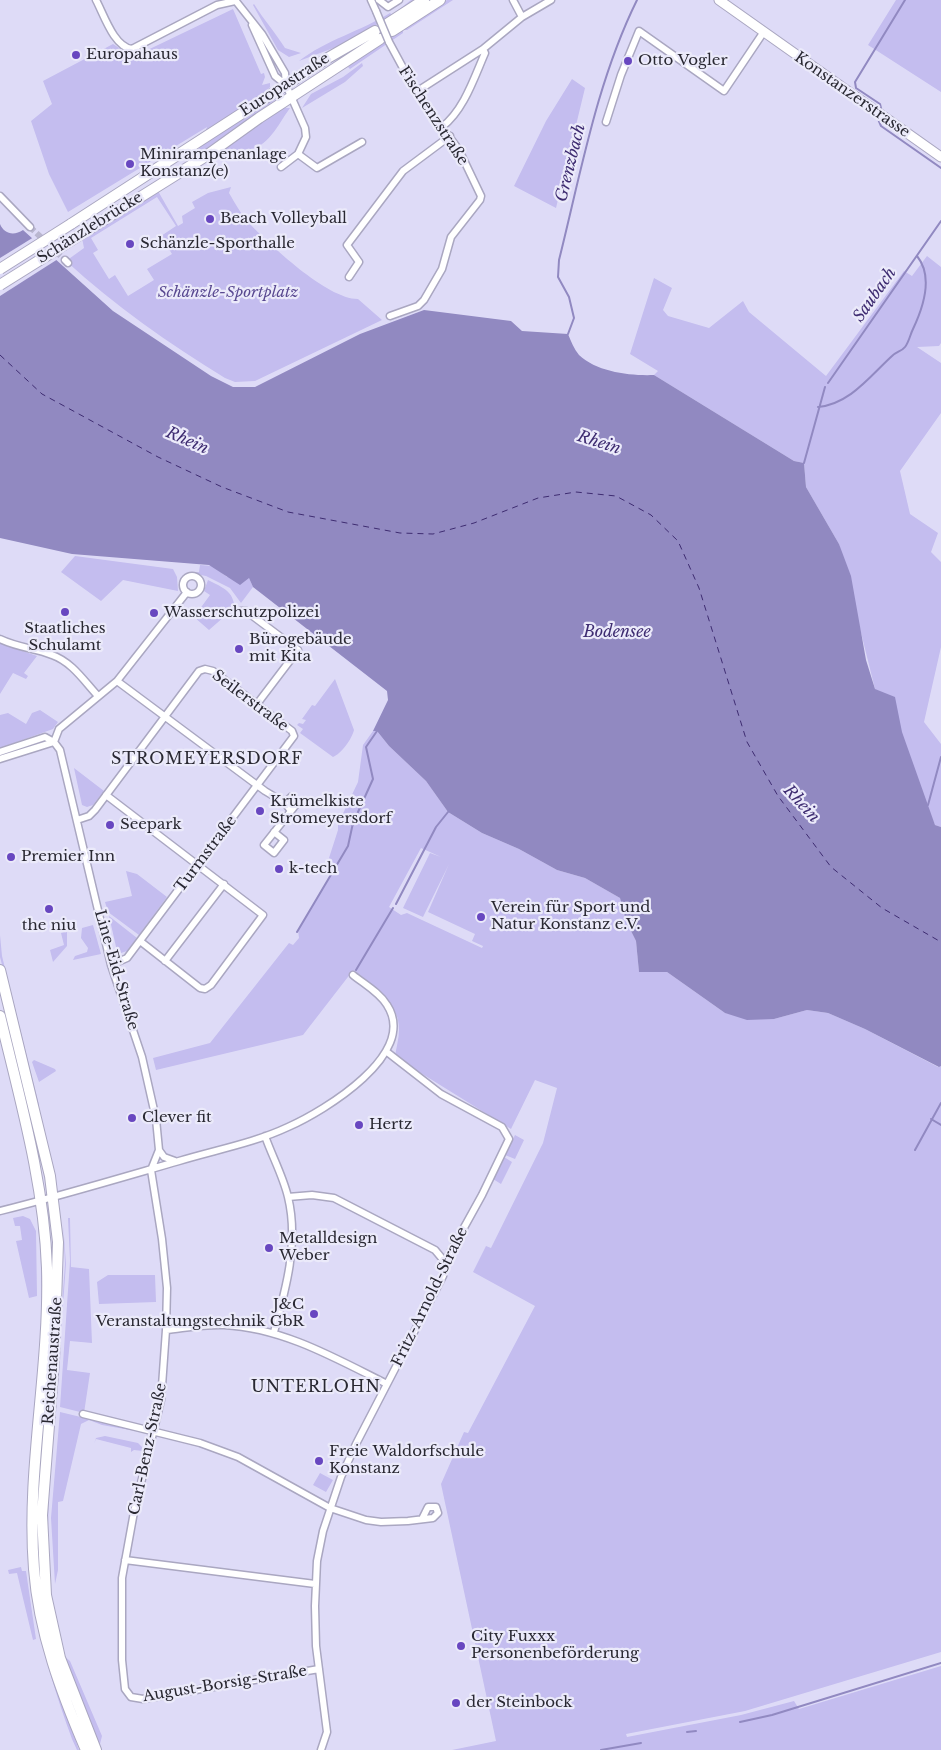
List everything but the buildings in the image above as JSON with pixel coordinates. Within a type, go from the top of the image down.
[{"type":"main road","points":[[424,0],[389,28],[440,0]]},
{"type":"main road","name":"Europastraße","points":[[197,143],[286,85],[377,35],[292,97],[206,156]]},
{"type":"main road","name":"Schänzlebrücke","points":[[0,270],[197,143]]},
{"type":"main road","name":"Schänzlebrücke","points":[[0,284],[206,156]]},
{"type":"main road","name":"Reichenaustraße","points":[[0,970],[40,1133],[53,1197],[58,1267],[54,1361],[42,1515],[46,1595],[60,1658],[96,1750]]},
{"type":"main road","name":"Reichenaustraße","points":[[0,1016],[37,1174],[46,1263],[47,1331],[33,1510],[34,1570],[46,1642],[63,1694],[86,1750]]},
{"type":"street","points":[[96,0],[122,46],[132,49],[216,5],[235,0],[262,34],[285,73],[286,85],[305,128],[306,137],[298,154],[281,167]]},
{"type":"street","name":"Fischenzstraße","points":[[371,0],[392,50],[416,92],[450,136],[477,189],[480,200],[451,238],[442,269],[424,300],[418,306],[390,316]]},
{"type":"street","points":[[379,0],[388,7],[399,0]]},
{"type":"street","points":[[513,0],[522,18]]},
{"type":"street","points":[[416,92],[483,49],[522,18],[551,0]]},
{"type":"street","name":"Konstanzerstrasse","points":[[719,0],[763,33],[941,157]]},
{"type":"street","points":[[606,122],[621,75],[639,31],[724,91],[763,33]]},
{"type":"street","points":[[442,127],[452,120],[468,90],[485,53],[483,49]]},
{"type":"street","points":[[349,277],[359,262],[347,245],[403,171],[450,136]]},
{"type":"street","points":[[298,154],[318,168],[362,142]]},
{"type":"street","points":[[0,196],[30,227]]},
{"type":"street","points":[[54,742],[59,729],[117,681],[187,592]]},
{"type":"street","points":[[241,611],[246,611],[298,650],[256,704]]},
{"type":"street","points":[[0,640],[18,648],[52,655],[70,666],[98,696]]},
{"type":"street","name":"Seilerstraße","points":[[166,716],[199,671],[205,668],[213,671],[292,731],[294,736]]},
{"type":"street","points":[[117,681],[258,786],[286,803],[291,812]]},
{"type":"street","points":[[77,820],[89,816],[166,716]]},
{"type":"street","name":"Turmstraße","points":[[111,965],[127,958],[294,736]]},
{"type":"street","points":[[0,752],[45,737],[54,742]]},
{"type":"street","points":[[0,759],[54,742]]},
{"type":"street","name":"Line-Eid-Straße","points":[[54,742],[61,756],[111,965],[142,1057],[156,1119],[159,1150],[151,1170]]},
{"type":"street","points":[[106,795],[263,915],[211,986],[205,989],[200,988],[140,941]]},
{"type":"street","points":[[274,832],[298,802],[290,797],[286,803]]},
{"type":"street","points":[[165,961],[224,884]]},
{"type":"street","points":[[0,1211],[151,1170],[265,1136],[308,1118],[334,1102],[362,1078],[387,1052],[393,1030],[388,1006],[377,994],[352,975]]},
{"type":"street","name":"Fritz-Arnold-Straße","points":[[321,1750],[327,1732],[315,1633],[315,1584],[317,1561],[330,1508],[344,1469],[443,1276],[444,1262],[482,1195],[509,1139],[507,1132],[502,1127],[441,1094],[387,1052]]},
{"type":"street","points":[[265,1136],[288,1197],[292,1238],[290,1260],[274,1332]]},
{"type":"street","points":[[159,1150],[167,1159],[176,1162]]},
{"type":"street","name":"Carl-Benz-Straße","points":[[131,1697],[125,1689],[122,1660],[122,1583],[136,1502],[161,1400],[166,1330],[167,1288],[162,1239],[151,1170]]},
{"type":"street","points":[[288,1197],[312,1194],[334,1198],[435,1250],[444,1262]]},
{"type":"street","points":[[166,1330],[221,1325],[274,1332],[320,1351],[387,1384]]},
{"type":"street","points":[[83,1414],[155,1430],[200,1443],[238,1457],[330,1508],[378,1522],[422,1519]]},
{"type":"street","points":[[125,1560],[315,1584]]},
{"type":"street","name":"August-Borsig-Straße","points":[[131,1697],[143,1699],[319,1669]]},
{"type":"green space","points":[[411,0],[418,0],[344,44],[299,61],[332,41],[390,13],[392,15]]},
{"type":"green space","points":[[447,0],[453,0],[407,30],[403,30],[403,33],[350,69],[348,67],[360,56]]},
{"type":"green space","points":[[896,0],[941,0],[941,92],[868,45]]},
{"type":"green space","points":[[254,4],[285,48],[301,53],[289,57],[278,50]]},
{"type":"green space","points":[[233,9],[261,74],[264,73],[265,77],[262,85],[270,83],[270,87],[262,96],[205,132],[207,127],[68,212],[49,174],[31,121],[52,104],[43,81],[113,44],[133,57]]},
{"type":"green space","points":[[362,63],[363,66],[345,82],[302,108],[311,94],[343,77]]},
{"type":"green space","points":[[572,79],[585,88],[556,208],[514,186],[546,121]]},
{"type":"green space","points":[[276,96],[278,98],[200,153],[199,146]]},
{"type":"green space","points":[[284,108],[290,108],[272,135],[260,145],[245,151],[217,155],[261,121]]},
{"type":"green space","name":"Schänzle-Sportplatz","points":[[231,187],[229,193],[245,219],[284,256],[315,281],[345,297],[358,299],[382,320],[255,381],[235,382],[204,365],[142,323],[66,261],[84,248],[82,238],[158,191],[178,226],[183,223],[182,216],[195,208],[192,202],[208,193]],"holes":[[[157,197],[176,226],[161,236],[172,254],[147,269],[154,280],[128,296],[115,275],[109,279],[93,253],[98,250],[91,238]]]},
{"type":"green space","points":[[927,256],[941,267],[941,343],[939,346],[917,347],[941,363],[941,413],[900,471],[910,514],[938,533],[931,552],[941,562],[941,647],[924,722],[941,744],[941,827],[935,825],[875,689],[839,544],[806,487],[804,463],[794,461],[654,375],[658,371],[630,354],[654,278],[672,288],[663,310],[668,316],[709,328],[743,301],[749,312],[826,376],[904,271],[912,276]]},
{"type":"green space","points":[[75,556],[173,569],[177,577],[178,591],[123,580],[101,601],[61,572]]},
{"type":"green space","points":[[200,565],[213,566],[227,577],[249,578],[253,587],[241,603],[230,588],[206,576],[191,573],[199,572]]},
{"type":"green space","points":[[208,580],[230,593],[234,603],[236,618],[225,616],[209,630],[194,617],[210,595],[204,591]]},
{"type":"green space","points":[[0,643],[37,656],[24,673],[28,676],[26,679],[13,673],[0,694]]},
{"type":"green space","points":[[335,679],[354,730],[346,746],[333,757],[300,733],[303,729],[297,725],[299,723],[303,724],[306,720],[302,719],[312,705],[315,706]]},
{"type":"green space","points":[[40,710],[58,722],[53,729],[0,748],[0,715],[8,713],[26,724],[32,713]]},
{"type":"green space","points":[[373,731],[377,731],[389,746],[426,781],[448,812],[482,833],[519,849],[557,870],[585,878],[620,898],[626,921],[636,941],[639,972],[667,972],[725,1013],[774,1019],[807,1010],[828,1013],[865,1029],[938,1067],[941,1066],[941,1652],[745,1711],[626,1734],[627,1737],[741,1715],[794,1701],[799,1709],[941,1666],[941,1750],[452,1750],[496,1741],[441,1484],[464,1432],[468,1433],[535,1306],[473,1272],[486,1246],[491,1248],[543,1143],[557,1088],[535,1080],[511,1129],[395,1057],[399,1030],[395,1011],[383,996],[351,973],[303,1035],[156,1070],[153,1058],[210,1043],[289,943],[293,945],[299,938],[298,930],[336,867],[329,858],[338,830],[338,824],[358,782],[363,745]],"holes":[[[421,848],[441,857],[430,853],[403,908],[423,917],[449,864],[428,912],[475,934],[472,941],[483,946],[495,923],[482,948],[407,913],[401,915],[389,907]]]},
{"type":"green space","points":[[74,768],[104,791],[93,805],[87,807],[82,805]]},
{"type":"green space","points":[[126,871],[137,874],[167,897],[139,935],[108,912],[105,902],[132,896]]},
{"type":"green space","points":[[109,916],[137,938],[127,951],[121,953],[117,951]]},
{"type":"green space","points":[[93,925],[101,954],[73,960],[75,956],[87,952],[88,948],[81,938],[82,928]]},
{"type":"green space","points":[[67,931],[67,946],[53,962],[50,950],[64,945],[61,933]]},
{"type":"green space","points":[[0,935],[2,956],[39,1105],[0,957]]},
{"type":"green space","points":[[34,1060],[56,1071],[39,1082],[32,1062]]},
{"type":"green space","points":[[515,1135],[524,1140],[515,1159],[505,1155]]},
{"type":"green space","points":[[504,1157],[512,1162],[501,1184],[493,1179]]},
{"type":"green space","points":[[23,1216],[30,1219],[36,1231],[37,1296],[29,1298],[16,1241],[22,1240],[20,1226],[15,1226],[13,1218]]},
{"type":"green space","points":[[68,1218],[70,1218],[71,1267],[89,1269],[92,1343],[70,1341],[67,1370],[90,1373],[84,1413],[60,1407],[70,1261]]},
{"type":"green space","points":[[63,1223],[66,1264],[49,1491],[48,1529],[51,1594],[46,1529],[65,1264]]},
{"type":"green space","points":[[40,1225],[44,1294],[29,1534],[65,1711],[79,1750],[77,1750],[72,1739],[43,1647],[32,1587],[29,1556],[28,1524],[29,1490],[38,1384],[42,1305],[38,1229]]},
{"type":"green space","points":[[108,1275],[155,1275],[156,1302],[99,1304],[97,1282]]},
{"type":"green space","points":[[60,1412],[147,1433],[102,1425],[89,1420],[81,1424],[63,1501],[58,1502],[58,1570],[55,1584],[51,1518]]},
{"type":"green space","points":[[105,1436],[138,1443],[143,1451],[134,1450],[131,1452],[131,1448],[96,1439],[94,1444],[96,1438]]},
{"type":"green space","points":[[320,1473],[333,1480],[326,1492],[313,1485]]},
{"type":"green space","points":[[21,1567],[22,1571],[26,1571],[36,1639],[33,1640],[17,1573],[9,1574],[8,1570]]},
{"type":"green space","points":[[64,1656],[70,1661],[102,1736],[99,1748]]},
{"type":"water","name":"Bodensee","points":[[0,224],[4,230],[10,233],[23,230],[113,311],[211,376],[233,387],[255,387],[360,334],[424,310],[511,321],[522,331],[568,334],[579,355],[586,361],[604,369],[624,374],[654,375],[794,461],[804,463],[806,487],[839,544],[851,576],[866,660],[875,689],[895,697],[902,732],[935,825],[941,827],[941,1066],[939,1067],[865,1029],[828,1013],[807,1010],[774,1019],[747,1020],[725,1013],[667,972],[639,972],[636,941],[626,921],[620,898],[585,878],[557,870],[519,849],[482,833],[448,812],[426,781],[389,746],[377,731],[373,731],[388,700],[387,691],[253,587],[249,578],[240,585],[209,565],[72,554],[0,538]]},
{"type":"pier","points":[[34,237],[58,259],[0,296],[0,258]]},
{"type":"waterway","name":"Grenzbach","points":[[568,334],[574,318],[569,297],[558,277],[559,260],[591,127],[611,62],[637,0]]},
{"type":"waterway","name":"Saubach","points":[[881,108],[880,104],[856,88],[855,82],[905,0]]},
{"type":"waterway","name":"Saubach","points":[[878,119],[881,126],[941,168]]},
{"type":"waterway","name":"Saubach","points":[[828,383],[941,221]]},
{"type":"waterway","points":[[818,407],[840,401],[850,395],[906,345],[920,312],[925,292],[925,273],[917,256]]},
{"type":"waterway","name":"Saubach","points":[[804,463],[825,387]]},
{"type":"waterway","points":[[297,932],[348,846],[353,823],[373,779],[366,747],[377,731]]},
{"type":"waterway","points":[[928,805],[941,757]]},
{"type":"waterway","points":[[396,904],[436,827],[448,812]]},
{"type":"waterway","points":[[356,970],[393,908]]},
{"type":"waterway","points":[[915,1150],[941,1103]]},
{"type":"waterway","points":[[931,1119],[941,1125]]},
{"type":"waterway","points":[[740,1722],[772,1715],[941,1663]]},
{"type":"waterway","points":[[687,1732],[696,1731]]},
{"type":"waterway","points":[[601,1750],[641,1743]]},
{"type":"ferry route","points":[[0,355],[42,394],[158,457],[222,487],[288,512],[400,533],[433,534],[474,523],[538,498],[576,492],[616,496],[651,515],[678,541],[699,588],[747,742],[778,796],[831,867],[882,908],[941,942]]},
{"type":"tunnel","points":[[30,227],[65,260]]},
{"type":"place","name":"Europahaus","points":[[76,55]]},
{"type":"place","name":"Otto Vogler","points":[[628,61]]},
{"type":"place","name":"Minirampenanlage Konstanz(e)","points":[[130,164]]},
{"type":"place","name":"Beach Volleyball","points":[[210,219]]},
{"type":"place","name":"Schänzle-Sporthalle","points":[[130,244]]},
{"type":"place","name":"Staatliches Schulamt","points":[[65,612]]},
{"type":"place","name":"Wasserschutzpolizei","points":[[154,613]]},
{"type":"place","name":"Bürogebäude mit Kita","points":[[239,649]]},
{"type":"place","name":"Krümelkiste Stromeyersdorf","points":[[260,811]]},
{"type":"place","name":"Seepark","points":[[110,825]]},
{"type":"place","name":"Premier Inn","points":[[11,857]]},
{"type":"place","name":"k-tech","points":[[279,869]]},
{"type":"place","name":"the niu","points":[[49,909]]},
{"type":"place","name":"Verein für Sport und Natur Konstanz e.V.","points":[[481,917]]},
{"type":"place","name":"Clever fit","points":[[132,1118]]},
{"type":"place","name":"Hertz","points":[[359,1125]]},
{"type":"place","name":"Metalldesign Weber","points":[[269,1248]]},
{"type":"place","name":"J&C Veranstaltungstechnik GbR","points":[[314,1314]]},
{"type":"place","name":"Freie Waldorfschule Konstanz","points":[[319,1461]]},
{"type":"place","name":"City Fuxxx Personenbeförderung","points":[[461,1646]]},
{"type":"place","name":"der Steinbock","points":[[456,1703]]},
{"type":"district","name":"STROMEYERSDORF","points":[[207,759]]},
{"type":"district","name":"UNTERLOHN","points":[[316,1387]]},
{"type":"water label","name":"Rhein","points":[[187,441]]},
{"type":"water label","name":"Rhein","points":[[599,443]]},
{"type":"water label","name":"Rhein","points":[[801,804]]}]
